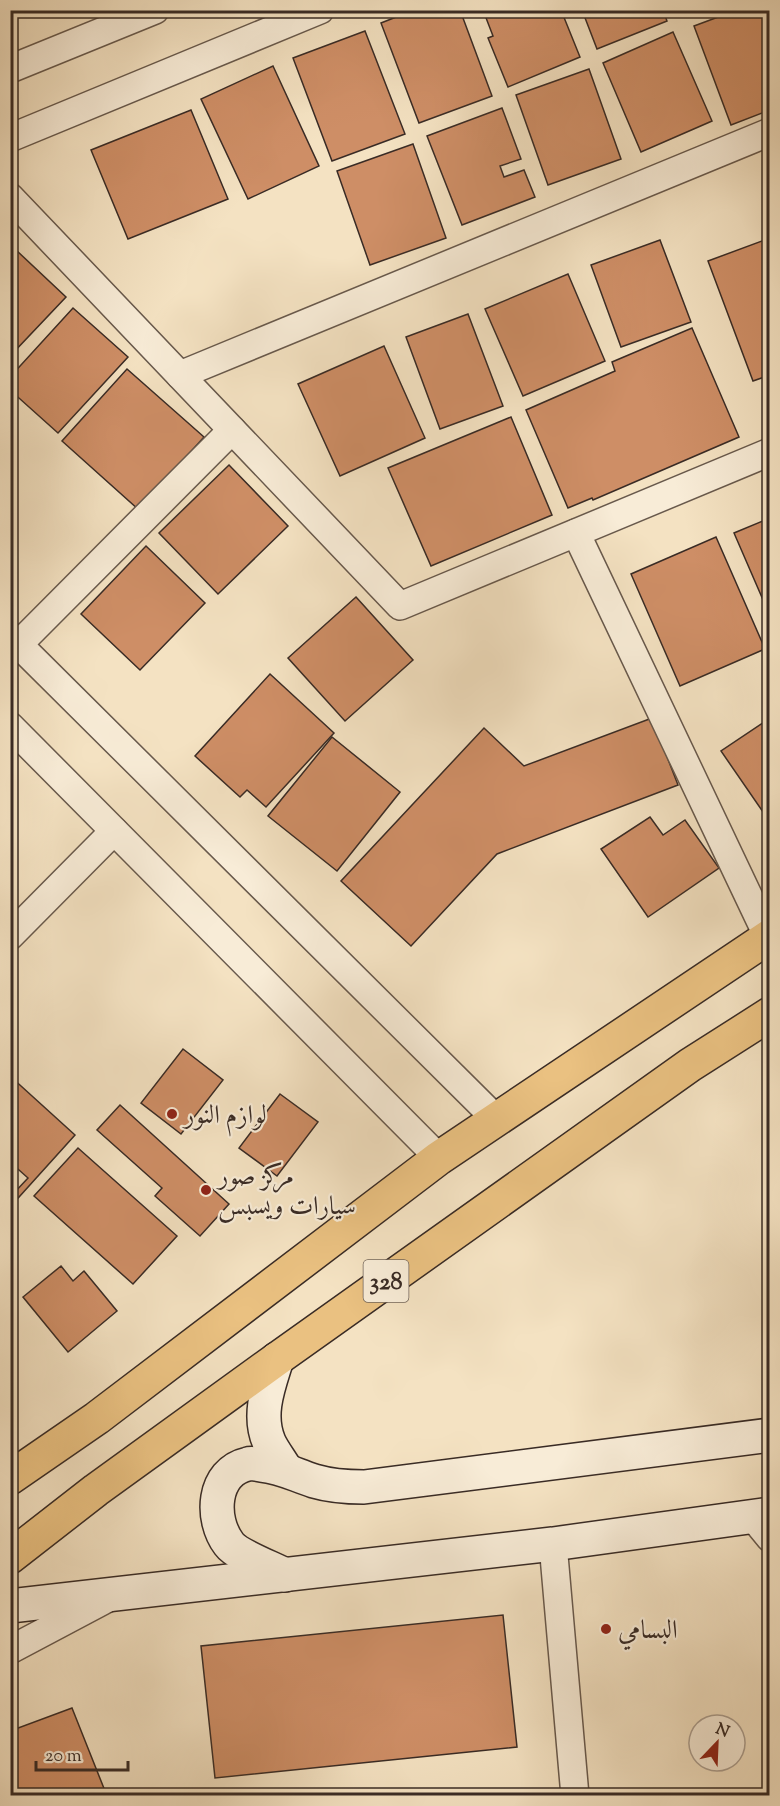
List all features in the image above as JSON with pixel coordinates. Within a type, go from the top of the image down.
[{"type":"main road","points":[[10,1478],[97,1418],[439,1158],[769,936]]},
{"type":"main road","name":"328","points":[[10,1557],[96,1490],[277,1359],[690,1065],[770,1014]]},
{"type":"main road","points":[[277,1359],[263,1413],[268,1441],[286,1470]]},
{"type":"main road","points":[[285,1575],[249,1558],[229,1545],[217,1518],[219,1491],[228,1473],[248,1463],[286,1470],[312,1481],[337,1487],[364,1487],[770,1435]]},
{"type":"main road","points":[[10,1606],[764,1522]]},
{"type":"street","points":[[10,69],[155,10]]},
{"type":"street","points":[[10,138],[320,10]]},
{"type":"street","points":[[180,375],[770,132]]},
{"type":"street","points":[[10,197],[400,606],[770,452]]},
{"type":"street","points":[[232,430],[15,640],[496,1119]]},
{"type":"street","points":[[576,533],[769,936]]},
{"type":"street","points":[[10,726],[439,1158]]},
{"type":"street","points":[[10,936],[114,831]]},
{"type":"street","points":[[553,1544],[575,1796]]},
{"type":"street","points":[[10,1650],[116,1594]]},
{"type":"building","points":[[414,10],[460,10],[492,96],[419,123],[381,23]]},
{"type":"building","points":[[483,10],[561,10],[580,57],[508,87],[488,38],[493,36]]},
{"type":"building","points":[[582,10],[663,10],[667,21],[597,49]]},
{"type":"building","points":[[685,10],[701,10],[688,16]]},
{"type":"building","points":[[737,10],[770,10],[770,110],[731,125],[694,26]]},
{"type":"building","points":[[365,31],[405,134],[332,161],[293,58]]},
{"type":"building","points":[[673,32],[712,121],[641,152],[603,63]]},
{"type":"building","points":[[273,66],[319,166],[248,199],[201,99]]},
{"type":"building","points":[[589,69],[621,159],[548,185],[516,95]]},
{"type":"building","points":[[502,108],[521,159],[500,166],[504,177],[524,170],[535,197],[462,225],[427,136]]},
{"type":"building","points":[[191,110],[228,199],[128,239],[91,150]]},
{"type":"building","points":[[413,144],[446,238],[370,265],[337,171]]},
{"type":"building","points":[[770,238],[770,375],[753,381],[708,261]]},
{"type":"building","points":[[660,240],[691,322],[621,347],[591,265]]},
{"type":"building","points":[[16,250],[66,297],[10,356],[10,256]]},
{"type":"building","points":[[568,274],[605,361],[523,396],[485,309]]},
{"type":"building","points":[[73,308],[128,357],[58,433],[10,390],[10,377]]},
{"type":"building","points":[[468,314],[503,406],[440,429],[406,337]]},
{"type":"building","points":[[692,328],[739,437],[593,500],[592,498],[568,508],[526,410],[615,371],[612,362]]},
{"type":"building","points":[[384,346],[425,438],[340,476],[298,384]]},
{"type":"building","points":[[127,369],[204,437],[139,510],[62,441]]},
{"type":"building","points":[[511,417],[552,515],[431,566],[388,468]]},
{"type":"building","points":[[229,465],[288,526],[218,594],[159,533]]},
{"type":"building","points":[[770,518],[770,616],[734,533]]},
{"type":"building","points":[[716,537],[765,649],[680,686],[631,574]]},
{"type":"building","points":[[146,546],[205,603],[140,670],[81,614]]},
{"type":"building","points":[[356,597],[413,660],[345,721],[288,658]]},
{"type":"building","points":[[270,674],[334,733],[266,807],[247,790],[240,797],[195,756]]},
{"type":"building","points":[[652,718],[678,785],[497,854],[411,946],[341,881],[484,728],[524,766]]},
{"type":"building","points":[[770,718],[770,822],[721,751]]},
{"type":"building","points":[[332,737],[400,792],[337,871],[268,816]]},
{"type":"building","points":[[650,817],[663,835],[685,820],[719,868],[648,917],[601,849]]},
{"type":"building","points":[[183,1049],[223,1080],[181,1134],[141,1103]]},
{"type":"building","points":[[10,1076],[75,1135],[10,1207],[10,1192],[13,1194],[28,1178],[10,1162]]},
{"type":"building","points":[[280,1094],[318,1122],[277,1176],[239,1148]]},
{"type":"building","points":[[120,1105],[229,1204],[200,1236],[155,1196],[162,1188],[97,1130]]},
{"type":"building","points":[[78,1148],[177,1236],[133,1284],[34,1196]]},
{"type":"building","points":[[61,1266],[73,1281],[84,1271],[117,1311],[68,1352],[23,1297]]},
{"type":"building","points":[[503,1615],[517,1747],[215,1778],[201,1646]]},
{"type":"building","points":[[72,1708],[107,1796],[17,1796],[10,1779],[10,1731]]},
{"type":"place","name":"لوازم النور","points":[[172,1114]]},
{"type":"place","name":"مركز صور سيارات ويسبس","points":[[206,1190]]},
{"type":"place","name":"البسامي","points":[[606,1629]]}]
